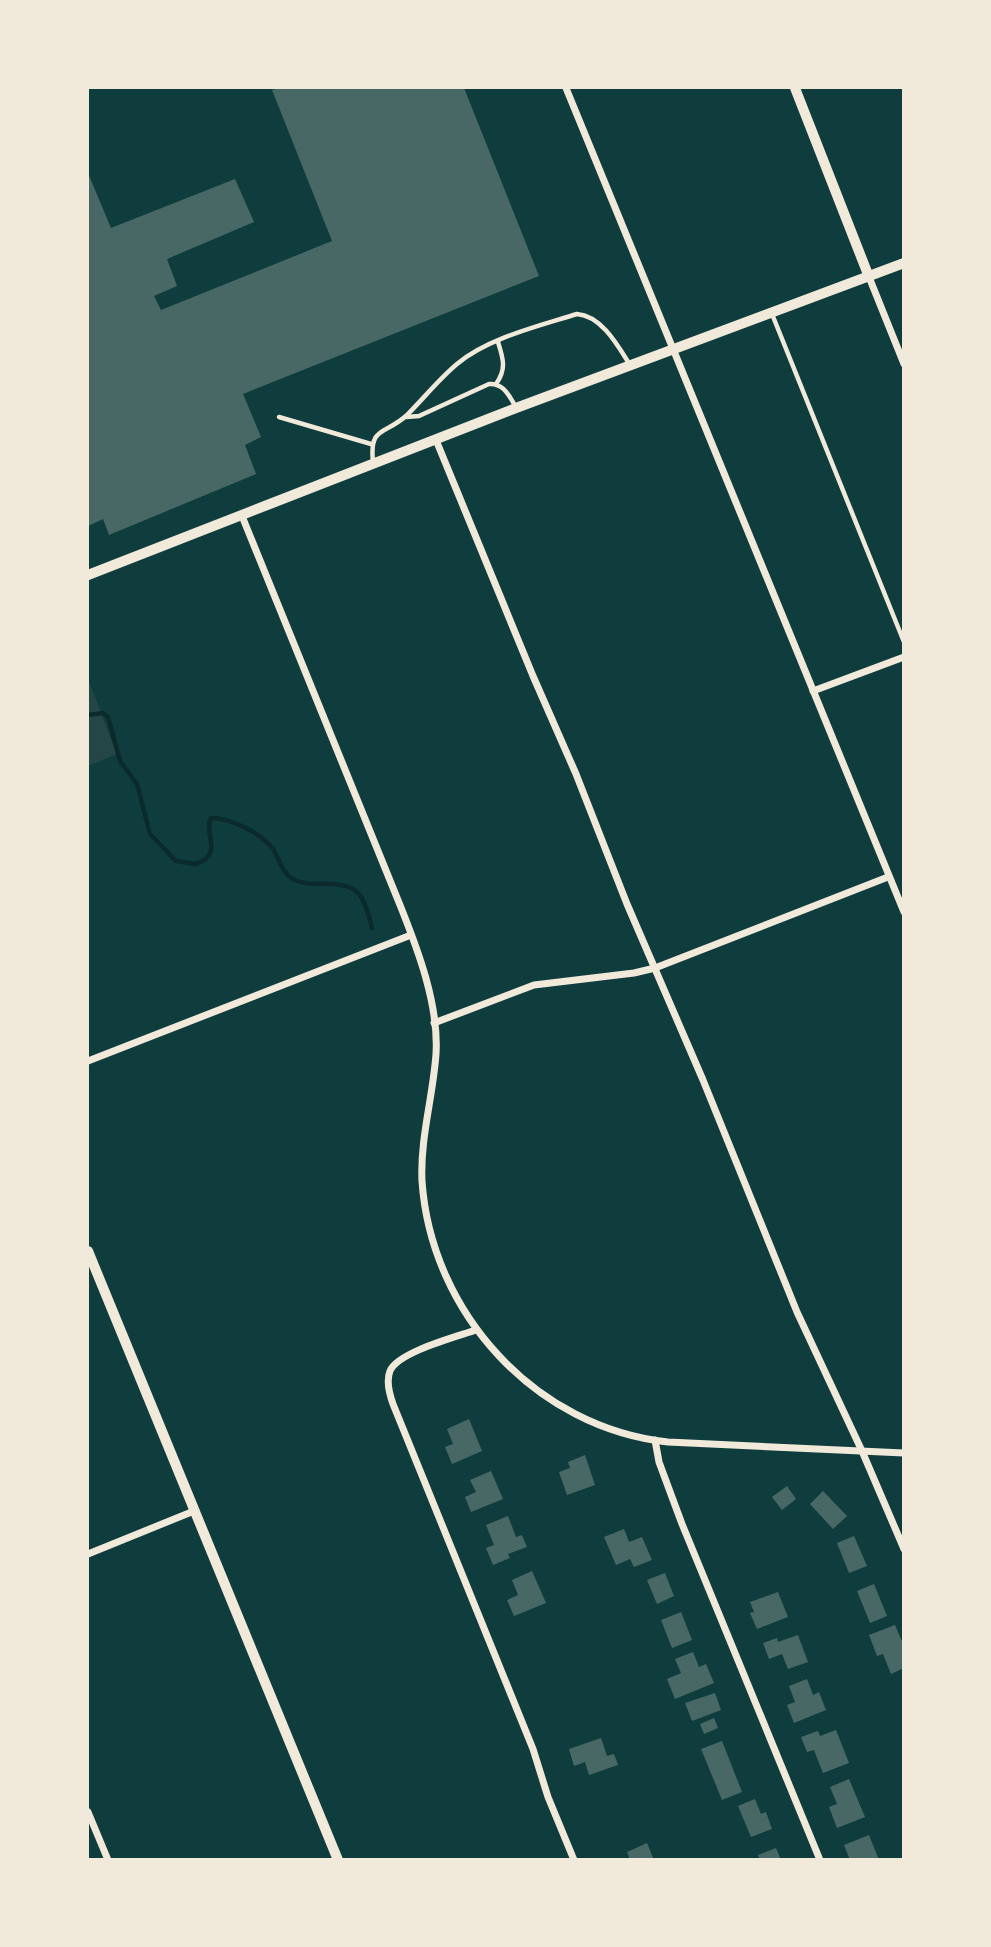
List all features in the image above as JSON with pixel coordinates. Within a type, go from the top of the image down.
[{"type":"street","points":[[566,88],[904,912]]},
{"type":"street","points":[[795,88],[904,364]]},
{"type":"street","points":[[88,575],[516,408],[904,263]]},
{"type":"street","points":[[436,440],[797,1312],[904,1549]]},
{"type":"street","points":[[242,516],[411,935],[434,1023],[436,1054],[422,1158],[423,1193],[428,1222],[441,1264],[457,1299],[476,1330],[513,1371],[549,1398],[604,1426],[655,1440],[904,1453]]},
{"type":"street","points":[[813,691],[904,657]]},
{"type":"street","points":[[434,1023],[534,985],[655,968],[888,877]]},
{"type":"street","points":[[88,1061],[411,935]]},
{"type":"street","points":[[88,1251],[338,1860]]},
{"type":"street","points":[[476,1330],[396,1363],[390,1372],[389,1389],[575,1860]]},
{"type":"street","points":[[655,1440],[659,1462],[682,1524],[820,1860]]},
{"type":"street","points":[[88,1554],[194,1511]]},
{"type":"street","points":[[88,1812],[108,1860]]},
{"type":"lane","points":[[371,444],[405,417],[457,364],[478,350],[577,314],[586,314],[602,326],[631,366]]},
{"type":"lane","points":[[771,314],[904,642]]},
{"type":"lane","points":[[496,384],[502,376],[504,363],[498,342]]},
{"type":"lane","points":[[405,417],[419,416],[489,384],[496,384],[505,390],[516,408]]},
{"type":"lane","points":[[279,417],[371,444]]},
{"type":"lane","points":[[371,444],[373,464]]},
{"type":"shaded area","points":[[88,679],[117,754],[88,766]]},
{"type":"building","points":[[464,88],[539,276],[243,394],[261,437],[245,445],[256,474],[109,535],[103,519],[88,526],[88,173],[111,228],[235,179],[254,222],[167,259],[177,286],[154,296],[161,310],[332,241],[272,90]]},
{"type":"building","points":[[469,1419],[482,1451],[452,1464],[445,1447],[453,1444],[447,1429]]},
{"type":"building","points":[[585,1455],[595,1485],[567,1495],[559,1472],[570,1468],[568,1462]]},
{"type":"building","points":[[491,1471],[503,1499],[471,1512],[465,1497],[476,1492],[470,1480]]},
{"type":"building","points":[[787,1486],[796,1499],[782,1510],[772,1497]]},
{"type":"building","points":[[823,1491],[847,1516],[833,1529],[810,1504]]},
{"type":"building","points":[[508,1516],[516,1537],[522,1535],[527,1547],[508,1554],[510,1558],[493,1565],[486,1548],[494,1545],[486,1525]]},
{"type":"building","points":[[624,1529],[629,1542],[642,1537],[652,1560],[634,1567],[630,1559],[616,1565],[604,1537]]},
{"type":"building","points":[[854,1536],[867,1566],[849,1573],[837,1543]]},
{"type":"building","points":[[532,1571],[546,1603],[514,1616],[507,1600],[518,1595],[512,1580]]},
{"type":"building","points":[[665,1573],[674,1596],[657,1604],[647,1580]]},
{"type":"building","points":[[874,1584],[887,1616],[870,1623],[857,1591]]},
{"type":"building","points":[[778,1592],[788,1617],[757,1629],[750,1613],[754,1612],[750,1602]]},
{"type":"building","points":[[681,1612],[692,1640],[672,1648],[661,1620]]},
{"type":"building","points":[[895,1625],[904,1646],[904,1668],[891,1674],[883,1654],[877,1656],[869,1635]]},
{"type":"building","points":[[798,1635],[808,1662],[788,1669],[782,1654],[769,1659],[763,1643],[777,1638],[778,1642]]},
{"type":"building","points":[[693,1652],[699,1667],[706,1664],[714,1683],[675,1699],[667,1679],[681,1673],[675,1659]]},
{"type":"building","points":[[807,1679],[813,1695],[819,1692],[826,1710],[794,1723],[787,1705],[795,1702],[789,1686]]},
{"type":"building","points":[[715,1693],[721,1710],[692,1721],[685,1703]]},
{"type":"building","points":[[714,1718],[718,1728],[704,1734],[700,1724]]},
{"type":"building","points":[[836,1730],[849,1763],[823,1773],[814,1750],[807,1752],[801,1737],[818,1731],[820,1736]]},
{"type":"building","points":[[601,1738],[607,1756],[614,1754],[618,1765],[589,1775],[585,1762],[574,1766],[569,1749]]},
{"type":"building","points":[[722,1741],[742,1792],[722,1800],[701,1749]]},
{"type":"building","points":[[849,1779],[865,1817],[837,1828],[829,1807],[837,1804],[830,1787]]},
{"type":"building","points":[[755,1799],[761,1814],[766,1812],[772,1829],[751,1837],[738,1806]]},
{"type":"building","points":[[869,1835],[879,1860],[850,1860],[844,1845]]},
{"type":"building","points":[[647,1843],[654,1860],[630,1860],[627,1852]]},
{"type":"building","points":[[776,1848],[781,1860],[760,1860],[758,1855]]},
{"type":"waterway","points":[[88,715],[103,713],[108,717],[120,761],[137,784],[150,834],[176,861],[195,864],[209,855],[211,818],[236,824],[268,843],[284,871],[297,881],[343,885],[358,893],[372,928]]}]
